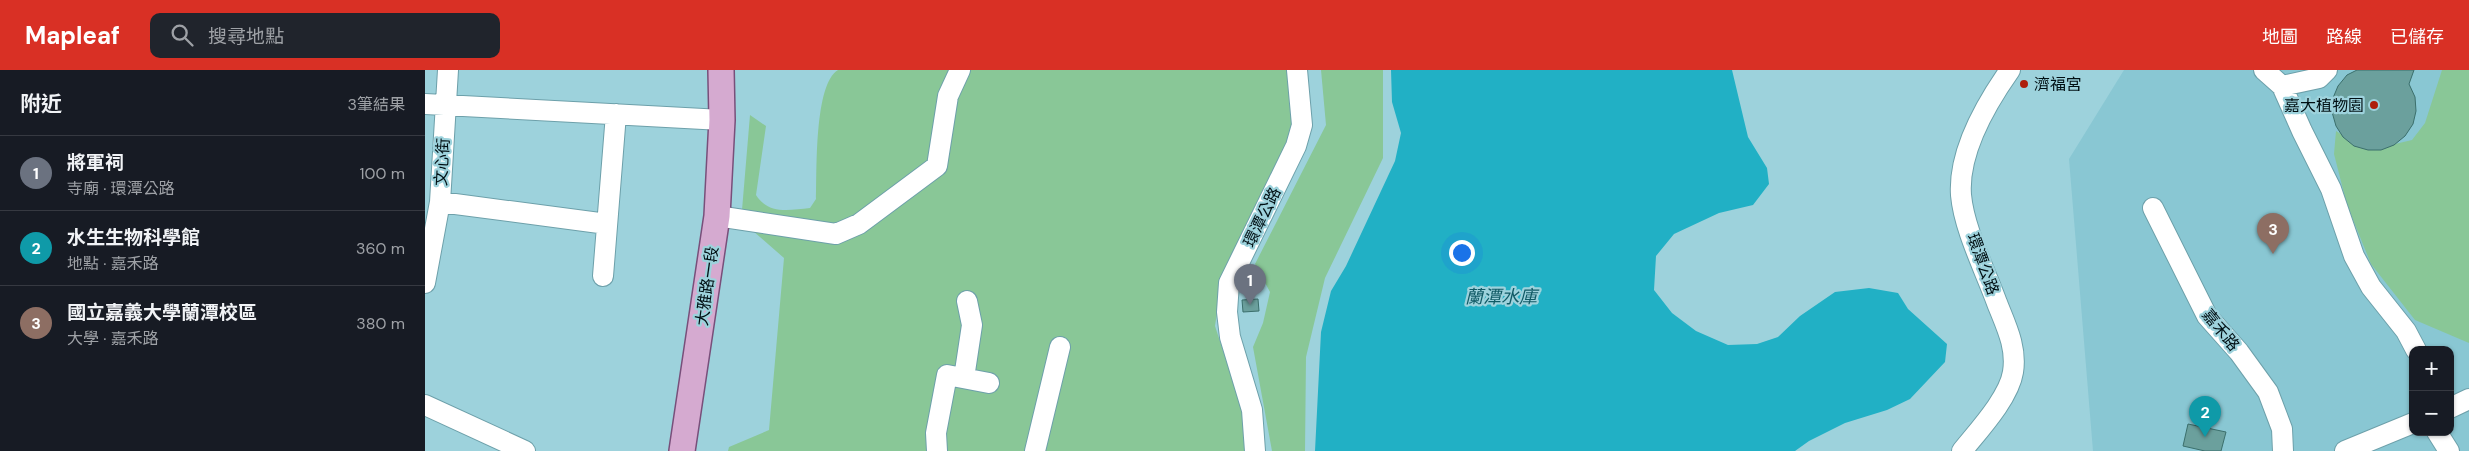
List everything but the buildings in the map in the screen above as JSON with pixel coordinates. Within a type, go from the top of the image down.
[{"type":"main road","name":"大雅路一段","points":[[682,451],[717,216],[722,120],[721,70]]},
{"type":"street","name":"文心街","points":[[425,283],[440,202],[435,105],[448,70]]},
{"type":"street","points":[[717,216],[836,234],[859,224],[937,166],[949,96],[960,70]]},
{"type":"street","name":"環潭公路","points":[[1255,451],[1252,410],[1230,337],[1227,312],[1229,283],[1297,146],[1301,125],[1297,70]]},
{"type":"street","name":"環潭公路","points":[[1962,451],[2001,398],[2013,374],[2014,349],[1968,225],[1961,195],[1964,166],[1981,115],[2010,70]]},
{"type":"street","points":[[2264,70],[2282,86],[2301,131],[2331,189],[2354,256],[2371,287],[2406,331],[2414,346]]},
{"type":"street","points":[[2282,86],[2319,78],[2327,70]]},
{"type":"street","points":[[435,105],[722,120]]},
{"type":"street","points":[[603,276],[616,114]]},
{"type":"street","points":[[440,202],[607,224]]},
{"type":"street","name":"嘉禾路","points":[[2153,208],[2207,316],[2239,352],[2267,392],[2282,429],[2283,451]]},
{"type":"street","points":[[964,378],[972,325],[967,302]]},
{"type":"street","points":[[1035,451],[1060,347]]},
{"type":"street","points":[[937,451],[935,433],[947,375],[989,383]]},
{"type":"street","points":[[2454,406],[2469,399]]},
{"type":"street","points":[[425,405],[525,451]]},
{"type":"street","points":[[2345,451],[2409,425]]},
{"type":"street","points":[[2440,436],[2449,451]]},
{"type":"shaded area","points":[[2124,70],[2469,70],[2469,451],[2093,451],[2069,159]]},
{"type":"green space","points":[[838,70],[1287,70],[1297,126],[1221,287],[1215,326],[1247,424],[1248,451],[728,451],[729,447],[769,430],[784,258],[753,231],[742,210],[750,115],[766,126],[756,195],[767,206],[780,210],[810,208],[816,199],[818,130],[821,110],[830,78]]},
{"type":"green space","points":[[1321,70],[1383,70],[1383,158],[1325,278],[1306,357],[1305,451],[1272,451],[1253,347],[1263,323],[1270,292],[1255,264],[1326,125]]},
{"type":"green space","points":[[2442,70],[2469,70],[2469,343],[2415,320],[2371,264],[2347,205],[2334,154],[2336,131],[2352,141],[2382,147],[2412,140],[2425,123]]},
{"type":"water","name":"蘭潭水庫","points":[[1391,70],[1732,70],[1748,137],[1767,168],[1769,184],[1753,205],[1719,213],[1674,234],[1656,256],[1654,290],[1672,313],[1696,331],[1728,345],[1757,344],[1778,337],[1800,316],[1835,292],[1869,288],[1898,293],[1908,309],[1947,344],[1945,362],[1910,399],[1887,410],[1845,423],[1809,441],[1795,451],[1315,451],[1321,332],[1331,291],[1346,266],[1395,161],[1401,133],[1392,102]]},
{"type":"place","name":"濟福宮","points":[[2024,84]]},
{"type":"place","name":"嘉大植物園","points":[[2374,105]]},
{"type":"place","name":"國立嘉義大學蘭潭校區","points":[[2273,254]]},
{"type":"place","name":"將軍祠","points":[[1250,305]]},
{"type":"place","name":"水生生物科學館","points":[[2205,437]]}]
